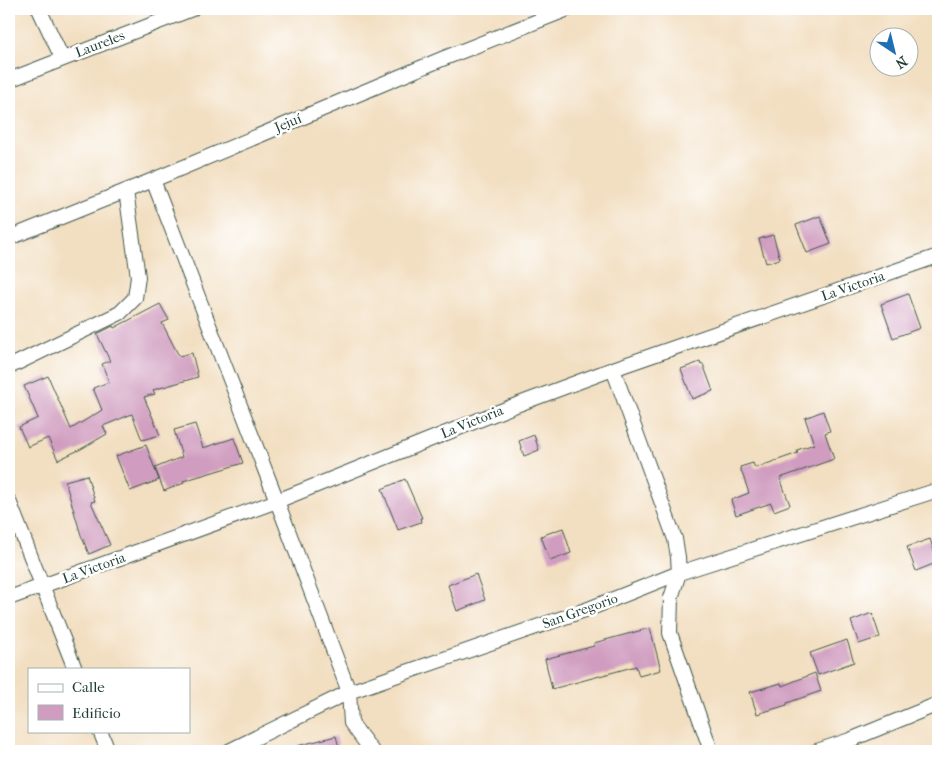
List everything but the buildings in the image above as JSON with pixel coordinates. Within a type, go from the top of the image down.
[{"type":"street","points":[[39,9],[62,58]]},
{"type":"street","name":"Laureles","points":[[9,80],[192,9]]},
{"type":"street","name":"Jejuí","points":[[9,238],[568,9]]},
{"type":"street","points":[[153,180],[277,501],[348,692],[352,724],[372,751]]},
{"type":"street","points":[[9,367],[120,313],[135,298],[138,277],[126,191]]},
{"type":"street","name":"La Victoria","points":[[9,598],[277,501],[511,406],[938,256]]},
{"type":"street","points":[[613,369],[674,540],[679,573],[672,598],[670,632],[711,751]]},
{"type":"street","name":"San Gregorio","points":[[229,751],[348,692],[591,608],[679,573],[938,490]]},
{"type":"street","points":[[9,501],[75,668]]},
{"type":"street","points":[[817,751],[850,740],[938,704]]},
{"type":"street","points":[[100,732],[108,751]]}]
